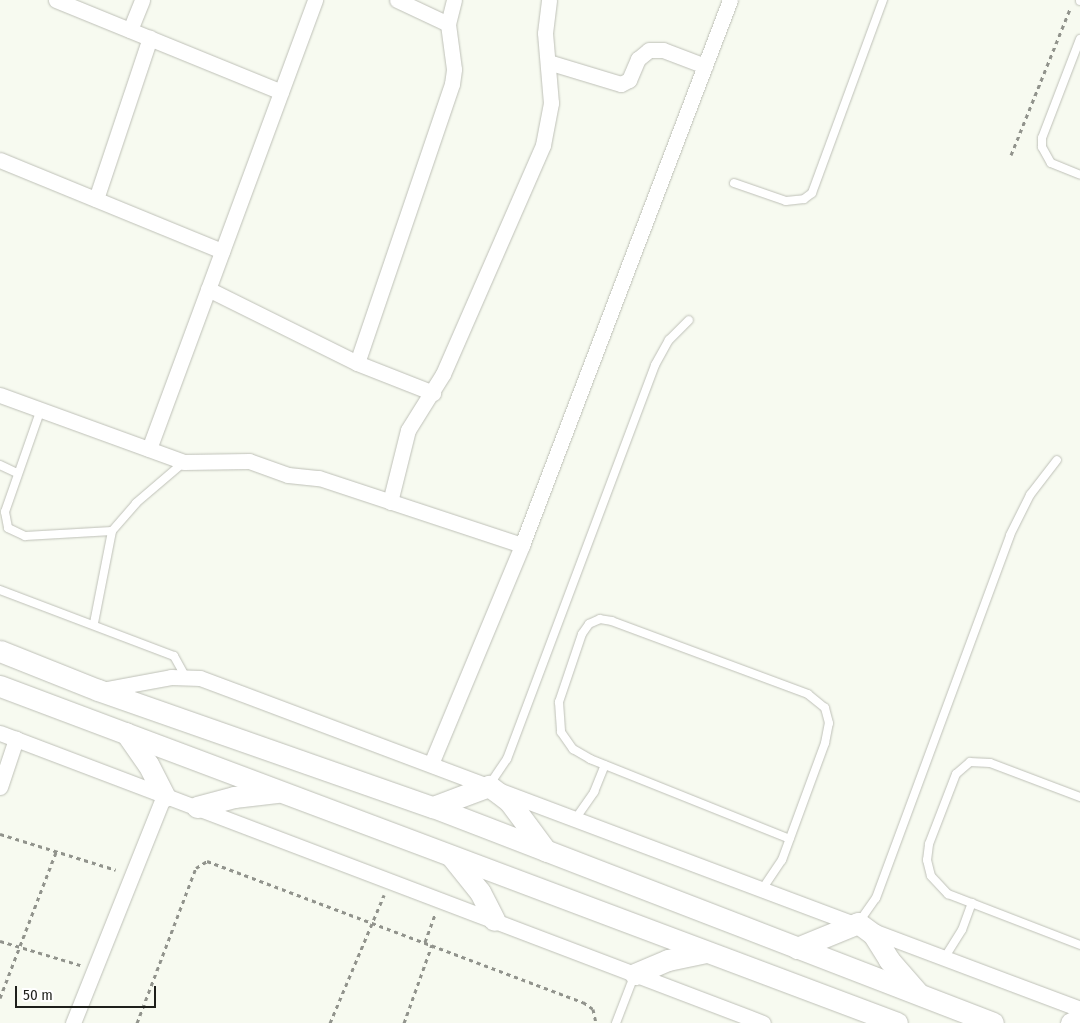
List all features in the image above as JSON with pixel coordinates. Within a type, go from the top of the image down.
[{"type":"main road","points":[[0,652],[98,690],[433,807],[547,853],[993,1023]]},
{"type":"main road","points":[[0,686],[897,1023]]},
{"type":"main road","points":[[126,734],[148,764],[164,796]]},
{"type":"main road","points":[[433,807],[489,786],[509,800],[547,853]]},
{"type":"main road","points":[[197,808],[234,796],[285,792]]},
{"type":"main road","points":[[449,854],[480,892],[494,920]]},
{"type":"main road","points":[[797,948],[858,923],[874,934],[889,960],[920,996]]},
{"type":"main road","points":[[635,974],[668,960],[706,952]]},
{"type":"main road","points":[[1071,1023],[1080,1020]]},
{"type":"street","points":[[56,0],[281,92]]},
{"type":"street","points":[[130,30],[142,0]]},
{"type":"street","points":[[149,449],[315,0]]},
{"type":"street","points":[[397,0],[448,24]]},
{"type":"street","points":[[357,363],[452,84],[454,70],[448,24],[454,0]]},
{"type":"street","points":[[390,502],[408,430],[433,393],[543,144],[551,102],[545,33],[549,0]]},
{"type":"street","points":[[430,764],[522,545],[730,0]]},
{"type":"street","points":[[96,199],[150,38]]},
{"type":"street","points":[[548,62],[621,84],[629,80],[638,59],[649,50],[663,50],[705,66]]},
{"type":"street","points":[[0,160],[222,251]]},
{"type":"street","points":[[208,289],[357,363],[433,393]]},
{"type":"street","points":[[0,395],[184,462],[249,461],[288,474],[319,478],[522,545]]},
{"type":"street","points":[[98,690],[185,676],[200,678],[858,923],[1080,1009]]},
{"type":"street","points":[[0,733],[763,1023]]},
{"type":"street","points":[[0,787],[16,739]]},
{"type":"street","points":[[73,1023],[92,968],[134,875],[164,796]]},
{"type":"lane","points":[[734,183],[786,201],[804,199],[812,193],[883,0]]},
{"type":"lane","points":[[1080,39],[1042,138],[1042,147],[1051,163],[1080,175]]},
{"type":"lane","points":[[489,786],[507,759],[655,365],[669,340],[689,320]]},
{"type":"lane","points":[[41,409],[17,473],[5,512],[8,528],[25,536],[112,531]]},
{"type":"lane","points":[[858,923],[876,898],[1010,535],[1030,495],[1057,460]]},
{"type":"lane","points":[[94,623],[112,531],[136,503],[184,462]]},
{"type":"lane","points":[[0,466],[17,473]]},
{"type":"lane","points":[[0,590],[94,623],[174,656],[185,676]]},
{"type":"lane","points":[[763,888],[782,860],[790,839],[806,797],[828,730],[828,715],[820,702],[798,690],[600,619],[589,624],[582,634],[558,712],[561,732],[570,745],[581,755],[790,839]]},
{"type":"lane","points":[[1080,797],[983,761],[970,762],[960,769],[929,844],[927,860],[931,876],[942,889],[972,903],[1080,945]]},
{"type":"lane","points":[[576,818],[594,792],[605,765]]},
{"type":"lane","points":[[944,957],[962,930],[972,903]]},
{"type":"lane","points":[[616,1023],[635,974]]},
{"type":"path","points":[[1011,155],[1065,16],[1074,7]]},
{"type":"path","points":[[0,834],[134,875]]},
{"type":"path","points":[[0,998],[56,852]]},
{"type":"path","points":[[137,1023],[196,868],[202,862],[211,862],[589,1004],[596,1014],[596,1023]]},
{"type":"path","points":[[330,1023],[390,881]]},
{"type":"path","points":[[425,942],[441,900]]},
{"type":"path","points":[[0,941],[92,968]]},
{"type":"path","points":[[404,1023],[432,945]]}]
